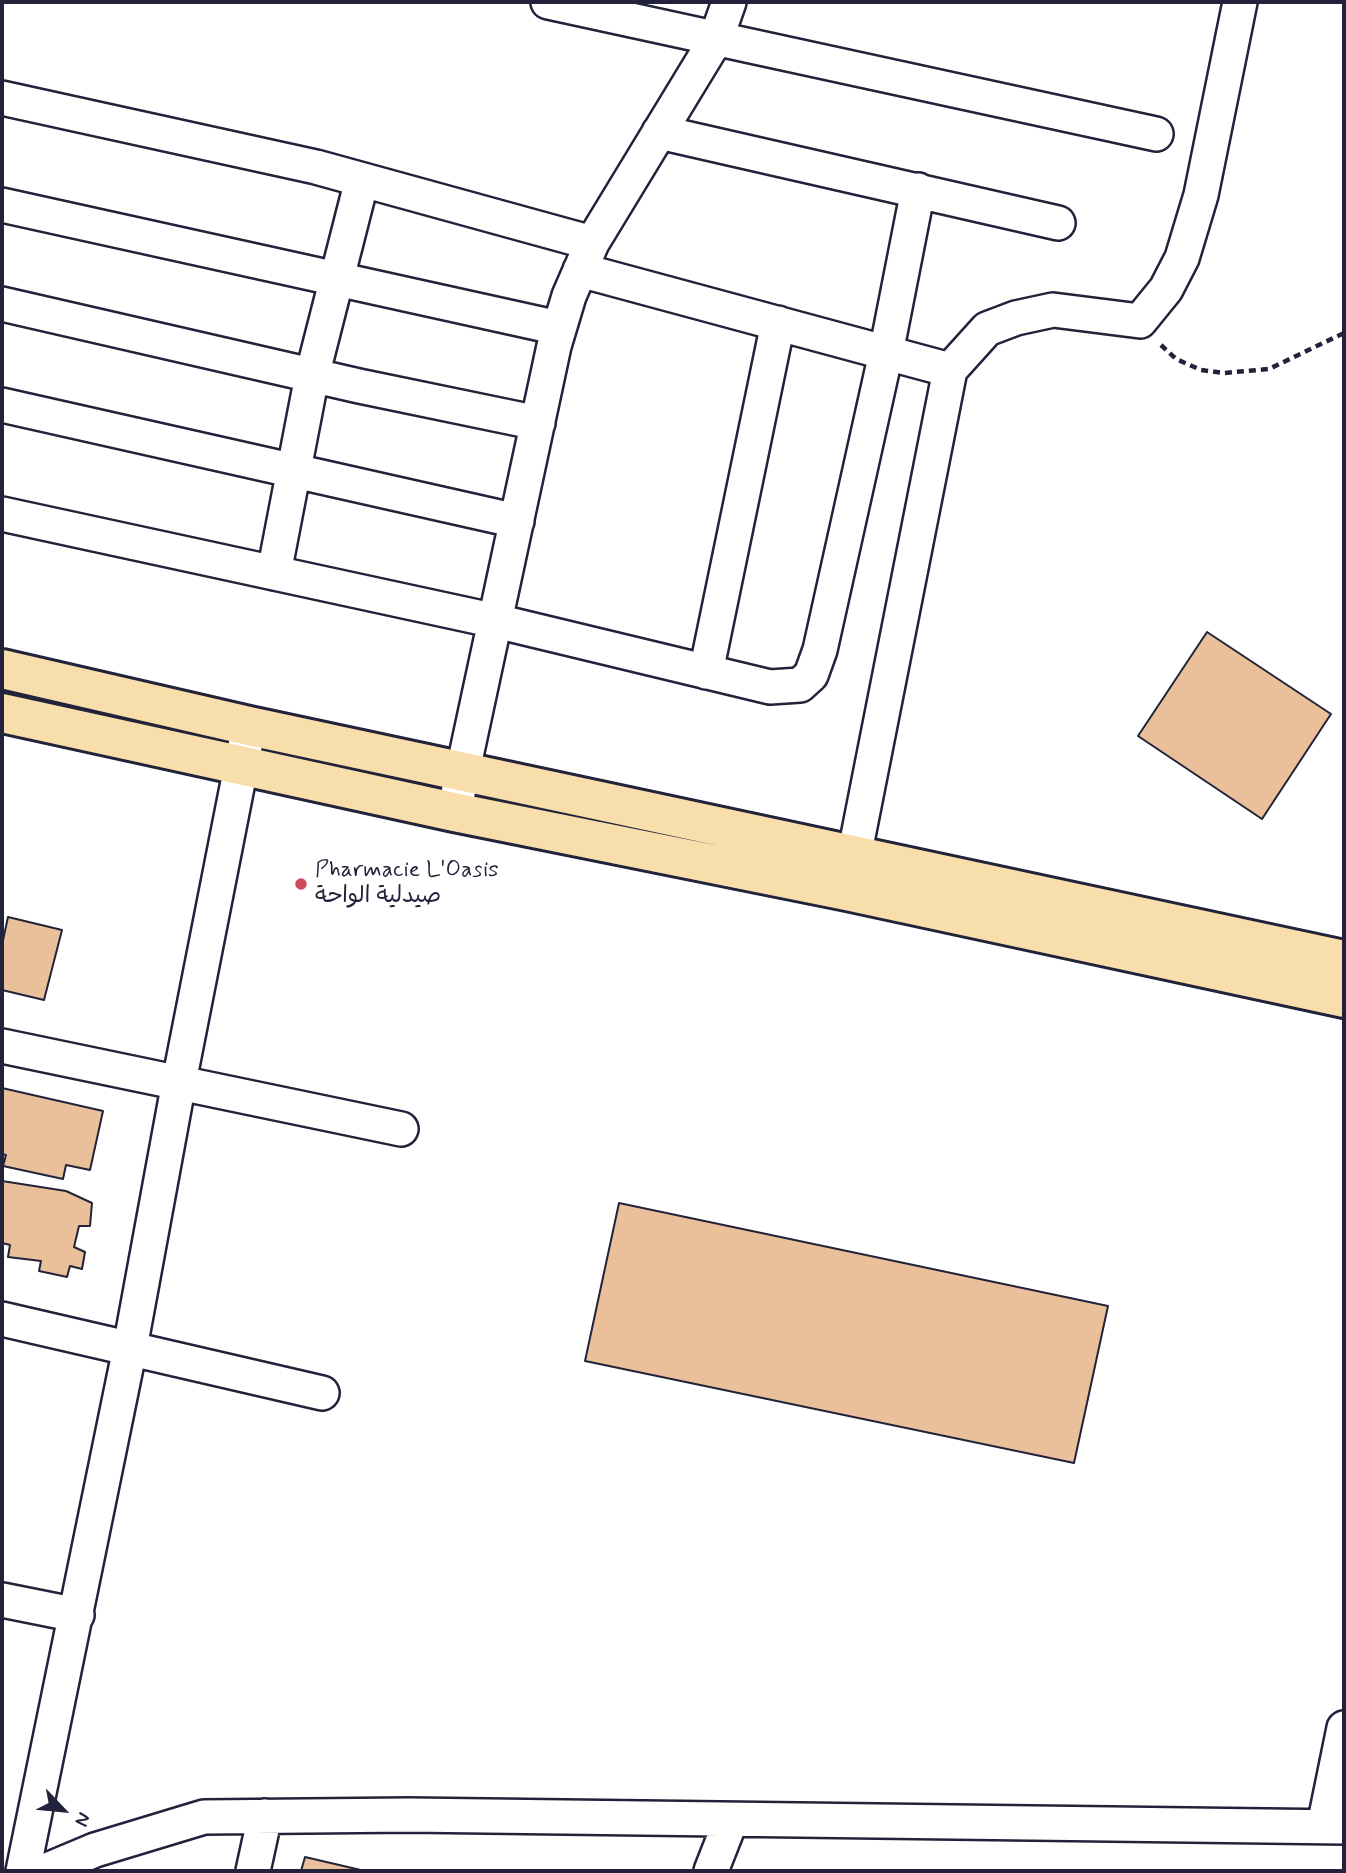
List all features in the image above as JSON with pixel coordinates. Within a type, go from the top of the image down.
[{"type":"main road","points":[[2,669],[250,726],[464,770],[852,873],[1344,998]]},
{"type":"main road","points":[[2,713],[454,811],[852,873],[1344,960]]},
{"type":"street","points":[[548,2],[1156,134]]},
{"type":"street","points":[[454,811],[559,328],[586,256],[716,39],[729,2]]},
{"type":"street","points":[[852,873],[950,370],[988,329],[1016,318],[1052,310],[1140,321],[1166,289],[1182,258],[1201,195],[1240,2]]},
{"type":"street","points":[[2,99],[362,180],[778,323],[950,370]]},
{"type":"street","points":[[659,132],[1058,223]]},
{"type":"street","points":[[274,573],[312,376],[362,180]]},
{"type":"street","points":[[2,514],[496,621],[706,672],[786,688],[800,685],[811,675],[820,650],[886,353],[918,190]]},
{"type":"street","points":[[2,205],[559,328]]},
{"type":"street","points":[[2,304],[312,376],[538,423]]},
{"type":"street","points":[[706,672],[778,323]]},
{"type":"street","points":[[2,405],[517,520]]},
{"type":"street","points":[[250,726],[179,1082],[131,1348],[24,1861],[94,1850],[204,1817],[1334,1826],[1344,1728]]},
{"type":"street","points":[[2,1046],[401,1129]]},
{"type":"street","points":[[2,1319],[322,1393]]},
{"type":"street","points":[[2,1600],[77,1615]]},
{"type":"street","points":[[253,1871],[265,1816]]},
{"type":"street","points":[[710,1871],[730,1821]]},
{"type":"path","points":[[1140,321],[1176,359],[1201,370],[1224,373],[1269,369],[1344,333]]},
{"type":"building","points":[[1207,632],[1331,714],[1262,819],[1138,736]]},
{"type":"building","points":[[8,917],[62,930],[44,1000],[2,990],[2,945]]},
{"type":"building","points":[[2,1088],[103,1111],[90,1170],[66,1165],[63,1179],[3,1166],[6,1155],[2,1154]]},
{"type":"building","points":[[2,1181],[66,1191],[92,1203],[90,1226],[79,1226],[74,1247],[85,1252],[82,1269],[70,1266],[67,1277],[39,1271],[41,1261],[8,1257],[10,1245],[2,1243]]},
{"type":"building","points":[[619,1203],[1108,1306],[1074,1463],[585,1361]]},
{"type":"building","points":[[305,1857],[365,1871],[301,1871]]},
{"type":"place","name":"Pharmacie L'Oasis صيدلية الواحة","points":[[301,884]]}]
